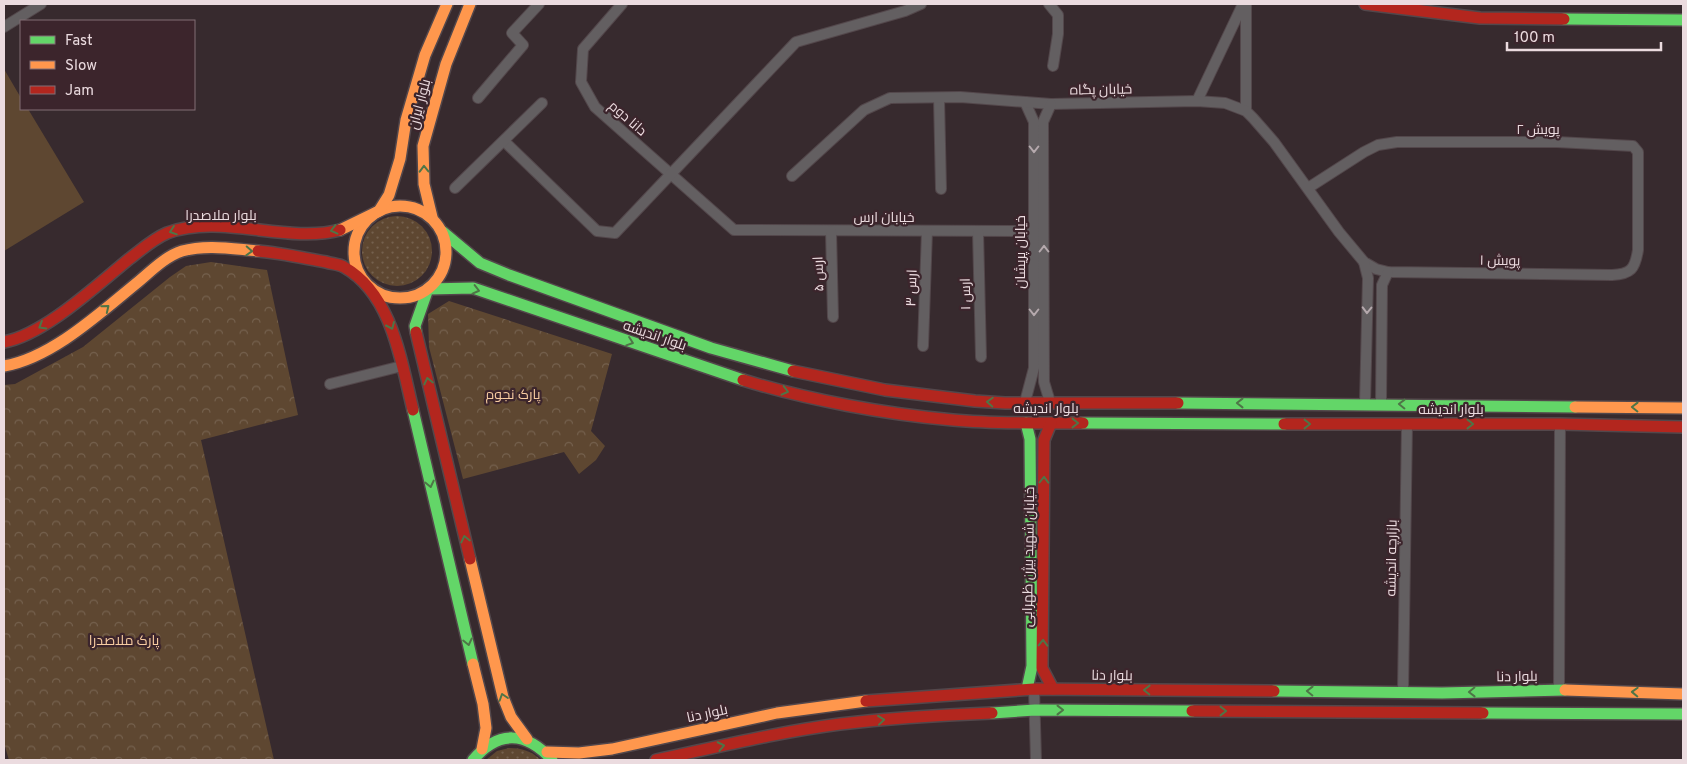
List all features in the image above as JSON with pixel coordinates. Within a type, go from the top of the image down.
[{"type":"street","points":[[4,27],[41,4]]},
{"type":"street","name":"بلوار ایران","points":[[379,211],[389,195],[400,159],[406,120],[425,55],[447,4]]},
{"type":"street","name":"بلوار ایران","points":[[432,217],[424,184],[423,146],[446,64],[470,4]]},
{"type":"street","points":[[478,98],[523,45],[512,33],[539,4]]},
{"type":"street","name":"دانا دوم","points":[[622,4],[583,49],[581,82],[595,107],[734,230]]},
{"type":"street","points":[[504,140],[598,231],[615,233],[796,42],[905,11],[921,4]]},
{"type":"street","points":[[1049,4],[1058,15],[1058,34],[1052,66]]},
{"type":"street","points":[[1197,101],[1245,4]]},
{"type":"street","points":[[1245,4],[1246,111]]},
{"type":"street","points":[[1365,4],[1432,14],[1480,18],[1683,20]]},
{"type":"street","points":[[425,55],[436,63],[446,64]]},
{"type":"street","name":"خیابان پگاه","points":[[792,176],[864,110],[890,98],[960,97],[1051,104],[1197,101],[1225,103],[1246,111],[1274,142],[1339,232],[1364,262],[1376,269],[1388,272]]},
{"type":"street","points":[[939,98],[942,189]]},
{"type":"street","name":"خیابان پریشان","points":[[1025,102],[1034,122],[1034,368],[1025,402]]},
{"type":"street","points":[[455,188],[542,103]]},
{"type":"street","name":"خیابان پریشان","points":[[1050,402],[1044,382],[1043,122],[1051,104]]},
{"type":"street","name":"پویش ۲","points":[[1308,188],[1364,152],[1378,145],[1397,142],[1557,142],[1633,146],[1638,152],[1638,250],[1633,268],[1624,274],[1612,275]]},
{"type":"street","points":[[482,749],[486,728],[483,704],[395,335],[385,314],[359,272],[354,259],[355,244],[363,225],[379,211],[392,206],[406,206],[420,210],[432,217],[443,232],[446,245],[445,263],[437,280],[428,289],[414,326],[503,697],[511,717],[527,739]]},
{"type":"street","name":"بلوار ملاصدرا","points":[[4,342],[14,340],[58,316],[147,245],[165,234],[181,228],[242,228],[318,234],[339,230],[379,211]]},
{"type":"street","name":"خیابان ارس","points":[[734,230],[1034,231]]},
{"type":"street","name":"ارس ۵","points":[[830,230],[834,317]]},
{"type":"street","name":"ارس ۳","points":[[923,346],[927,231]]},
{"type":"street","name":"ارس ۱","points":[[978,231],[981,357]]},
{"type":"street","name":"بلوار اندیشه","points":[[443,232],[480,263],[716,350],[766,365],[892,392],[954,400],[1025,402],[1683,408]]},
{"type":"street","points":[[4,366],[21,363],[48,349],[90,321],[160,264],[180,252],[201,247],[265,252],[343,266],[378,292],[390,297],[409,296],[428,289]]},
{"type":"street","points":[[1364,262],[1368,278],[1365,404]]},
{"type":"street","points":[[1381,404],[1382,285],[1388,272]]},
{"type":"street","name":"پویش ۱","points":[[1388,272],[1612,275]]},
{"type":"street","name":"بلوار اندیشه","points":[[428,289],[473,288],[760,385],[888,412],[952,420],[1026,423],[1560,424],[1683,427]]},
{"type":"street","points":[[330,384],[402,366]]},
{"type":"street","name":"خیابان شهید بیژن ظهرابی","points":[[1026,423],[1030,439],[1032,666],[1030,689]]},
{"type":"street","name":"خیابان شهید بیژن ظهرابی","points":[[1051,423],[1044,440],[1042,668],[1054,689]]},
{"type":"street","name":"بازارچه اندیشه","points":[[1403,692],[1407,424]]},
{"type":"street","points":[[1558,690],[1560,424]]},
{"type":"street","points":[[1030,689],[1034,710],[1036,760]]},
{"type":"street","name":"بلوار دنا","points":[[550,756],[612,748],[777,713],[837,704],[1030,689],[1403,692],[1558,690],[1683,694]]},
{"type":"street","points":[[656,760],[839,724],[898,718],[1034,710],[1683,714]]},
{"type":"street","points":[[473,760],[482,749],[492,742],[503,738],[515,737],[527,739],[537,744],[550,756]]},
{"type":"green space","points":[[4,69],[20,96],[20,110],[29,110],[84,202],[4,251]]},
{"type":"green space","points":[[390,216],[404,216],[417,222],[426,231],[432,244],[430,264],[422,276],[404,286],[390,286],[377,280],[368,271],[362,258],[362,244],[368,231],[377,222]]},
{"type":"green space","name":"پارک ملاصدرا","points":[[211,262],[267,270],[298,415],[201,440],[274,760],[9,760],[4,743],[4,385],[15,384],[83,347],[186,266]]},
{"type":"green space","name":"پارک نجوم","points":[[449,301],[612,354],[591,431],[605,446],[596,460],[579,474],[564,452],[463,479],[429,347],[428,314]]},
{"type":"green space","points":[[509,748],[534,754],[541,760],[486,760],[497,751]]},
{"type":"traffic: fast","points":[[1564,19],[1683,20]]},
{"type":"traffic: fast","points":[[443,232],[480,263],[509,275],[711,348],[793,371]]},
{"type":"traffic: fast","points":[[416,332],[415,326],[428,289],[473,288],[743,380]]},
{"type":"traffic: fast","points":[[1178,403],[1575,407]]},
{"type":"traffic: fast","points":[[413,410],[473,664]]},
{"type":"traffic: fast","points":[[1026,423],[1030,439],[1032,666],[1027,689]]},
{"type":"traffic: fast","points":[[1083,423],[1284,424]]},
{"type":"traffic: fast","points":[[1274,691],[1442,693],[1565,690]]},
{"type":"traffic: fast","points":[[992,713],[1035,710],[1192,711]]},
{"type":"traffic: fast","points":[[1483,713],[1683,714]]},
{"type":"traffic: fast","points":[[473,760],[492,743],[512,738],[522,739],[532,744],[542,750],[552,760]]},
{"type":"traffic: slow","points":[[340,230],[379,211],[389,195],[400,159],[406,120],[425,55],[447,4]]},
{"type":"traffic: slow","points":[[432,217],[424,184],[423,146],[446,64],[470,4]]},
{"type":"traffic: slow","points":[[400,206],[409,207],[426,214],[438,226],[445,243],[446,252],[445,261],[438,278],[426,290],[409,297],[400,298],[391,297],[374,290],[362,278],[355,261],[354,252],[355,243],[362,226],[374,214],[391,207],[400,206]]},
{"type":"traffic: slow","points":[[4,366],[40,354],[58,344],[92,320],[159,264],[176,253],[210,247],[258,251]]},
{"type":"traffic: slow","points":[[1575,407],[1683,408]]},
{"type":"traffic: slow","points":[[470,559],[503,697],[511,717],[527,739]]},
{"type":"traffic: slow","points":[[473,664],[483,704],[486,728],[482,749]]},
{"type":"traffic: slow","points":[[1565,690],[1683,694]]},
{"type":"traffic: slow","points":[[547,752],[579,753],[612,749],[777,713],[866,701]]},
{"type":"traffic: jam","points":[[1365,4],[1480,18],[1564,19]]},
{"type":"traffic: jam","points":[[4,342],[36,330],[53,320],[147,245],[167,233],[209,226],[298,234],[340,230]]},
{"type":"traffic: jam","points":[[258,251],[340,265],[360,279],[384,311],[392,330],[399,350],[413,410]]},
{"type":"traffic: jam","points":[[416,332],[470,559]]},
{"type":"traffic: jam","points":[[793,371],[885,390],[975,401],[1005,403],[1178,403]]},
{"type":"traffic: jam","points":[[743,380],[820,400],[901,414],[985,422],[1083,423]]},
{"type":"traffic: jam","points":[[1051,423],[1044,440],[1042,668],[1053,689]]},
{"type":"traffic: jam","points":[[1284,424],[1560,424],[1683,427]]},
{"type":"traffic: jam","points":[[866,701],[1034,689],[1274,691]]},
{"type":"traffic: jam","points":[[1192,711],[1483,713]]},
{"type":"traffic: jam","points":[[656,760],[817,727],[878,720],[992,713]]}]
